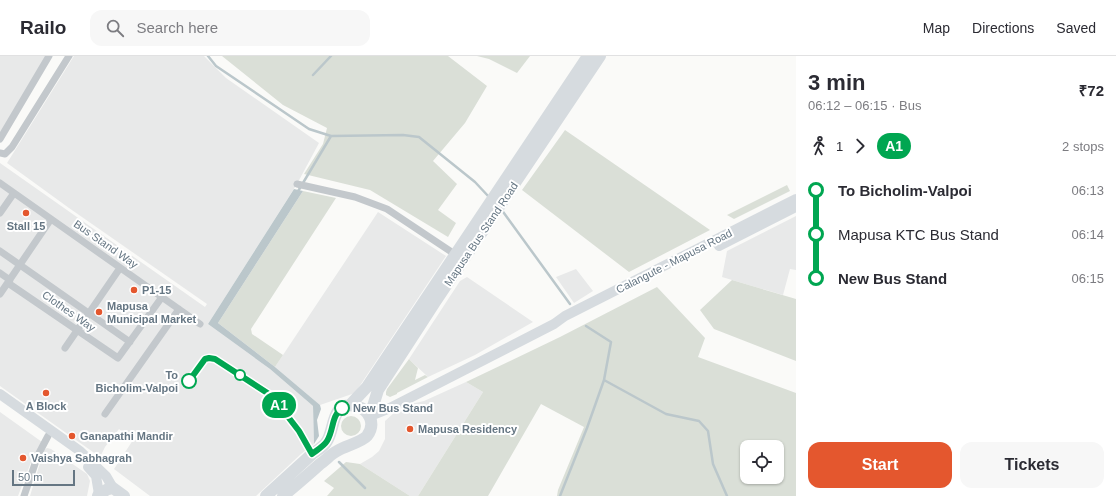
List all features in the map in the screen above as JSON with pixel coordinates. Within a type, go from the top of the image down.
[{"type":"main road","name":"Mapusa Bus Stand Road","points":[[350,405],[367,387],[588,56]]},
{"type":"main road","name":"Mapusa Bus Stand Road","points":[[370,416],[378,390],[435,302],[600,56]]},
{"type":"main road","name":"Calangute - Mapusa Road","points":[[370,416],[390,408],[554,324],[566,316],[796,199]]},
{"type":"main road","name":"Calangute - Mapusa Road","points":[[554,324],[568,322],[796,207]]},
{"type":"main road","points":[[0,394],[80,451],[106,476],[113,488],[124,496]]},
{"type":"main road","points":[[0,402],[76,456],[96,476],[99,495],[108,489],[113,488]]},
{"type":"main road","points":[[266,496],[327,441],[334,417],[338,411],[350,405],[357,406],[365,410],[370,416],[372,422],[366,437],[359,442],[353,443],[336,452],[283,496]]},
{"type":"main road","points":[[333,424],[337,436],[347,442],[353,443]]},
{"type":"street","points":[[0,139],[49,56]]},
{"type":"street","points":[[0,153],[5,154],[12,147],[69,56]]},
{"type":"street","name":"Bus Stand Way","points":[[0,183],[200,324]]},
{"type":"street","points":[[297,184],[355,197],[387,209],[456,255]]},
{"type":"street","points":[[0,213],[14,193]]},
{"type":"street","points":[[0,294],[51,219]]},
{"type":"street","points":[[0,251],[130,342],[162,297]]},
{"type":"street","points":[[65,348],[120,268]]},
{"type":"street","name":"Clothes Way","points":[[0,273],[77,330],[118,358],[130,342]]},
{"type":"street","points":[[105,414],[179,309]]},
{"type":"street","points":[[24,496],[38,455],[48,436]]},
{"type":"shaded area","points":[[0,56],[47,56],[0,135]]},
{"type":"shaded area","points":[[74,56],[204,56],[226,78],[319,143],[297,184],[208,324],[270,369],[313,406],[314,444],[301,454],[256,496],[150,496],[114,469],[133,440],[119,429],[105,447],[100,457],[0,386],[0,163],[205,307],[207,304],[7,163]]},
{"type":"shaded area","points":[[222,56],[448,56],[487,86],[465,123],[433,161],[457,184],[438,210],[456,223],[448,237],[370,190],[304,174],[323,144],[327,128],[283,105]]},
{"type":"shaded area","points":[[477,56],[530,56],[517,73],[489,59]]},
{"type":"shaded area","points":[[565,130],[710,230],[629,272],[522,190]]},
{"type":"shaded area","points":[[787,185],[790,191],[734,219],[727,215]]},
{"type":"shaded area","points":[[294,189],[303,191],[218,323],[275,367],[320,405],[321,409],[317,420],[319,436],[314,444],[313,406],[270,369],[208,324]]},
{"type":"shaded area","points":[[303,191],[336,198],[251,329],[252,334],[283,355],[275,367],[218,323]]},
{"type":"shaded area","points":[[378,212],[446,256],[355,393],[320,405],[275,367]]},
{"type":"shaded area","points":[[796,216],[796,270],[790,269],[783,295],[722,277],[727,251]]},
{"type":"shaded area","points":[[576,269],[593,291],[574,303],[556,277]]},
{"type":"shaded area","points":[[467,277],[533,322],[475,355],[428,377],[409,359],[460,281]]},
{"type":"shaded area","points":[[732,280],[796,299],[796,361],[714,329],[700,310]]},
{"type":"shaded area","points":[[657,287],[705,338],[698,357],[796,393],[796,496],[557,496],[558,490],[584,427],[541,404],[488,496],[418,496],[483,392],[466,382],[560,337]]},
{"type":"shaded area","points":[[409,359],[418,368],[415,380],[425,375],[428,377],[390,397],[386,395],[387,389]]},
{"type":"shaded area","points":[[466,382],[483,392],[418,496],[410,496],[360,464],[379,451],[385,439],[385,421],[396,411],[411,404],[424,401]]},
{"type":"shaded area","points":[[0,412],[42,442],[34,458],[33,457],[18,496],[0,496]]},
{"type":"shaded area","points":[[351,416],[358,419],[361,426],[358,433],[351,436],[344,433],[341,426],[344,419]]},
{"type":"shaded area","points":[[47,448],[51,449],[87,474],[90,481],[87,496],[30,496],[44,450]]},
{"type":"shaded area","points":[[346,462],[360,464],[410,496],[327,496],[334,488],[324,481]]},
{"type":"waterway","points":[[208,56],[216,66],[309,129],[331,136],[403,135],[419,137],[475,182],[489,197]]},
{"type":"waterway","points":[[313,75],[331,56]]},
{"type":"waterway","points":[[297,193],[331,136]]},
{"type":"waterway","points":[[501,209],[570,304]]},
{"type":"waterway","points":[[560,496],[604,380],[611,342],[586,326]]},
{"type":"waterway","points":[[604,380],[666,414],[699,421],[708,431],[713,464],[727,496]]},
{"type":"waterway","points":[[339,462],[365,488]]},
{"type":"bus line","name":"A1","points":[[189,381],[205,359],[215,359],[272,396],[299,431],[312,454],[327,441],[334,417],[342,408]]},
{"type":"place","name":"Stall 15","points":[[26,213]]},
{"type":"place","name":"P1-15","points":[[134,290]]},
{"type":"place","name":"Mapusa Municipal Market","points":[[99,312]]},
{"type":"place","name":"To Bicholim-Valpoi","points":[[189,381]]},
{"type":"place","name":"A Block","points":[[46,393]]},
{"type":"place","name":"New Bus Stand","points":[[342,408]]},
{"type":"place","name":"Mapusa Residency","points":[[410,429]]},
{"type":"place","name":"Ganapathi Mandir","points":[[72,436]]},
{"type":"place","name":"Vaishya Sabhagrah","points":[[23,458]]}]
